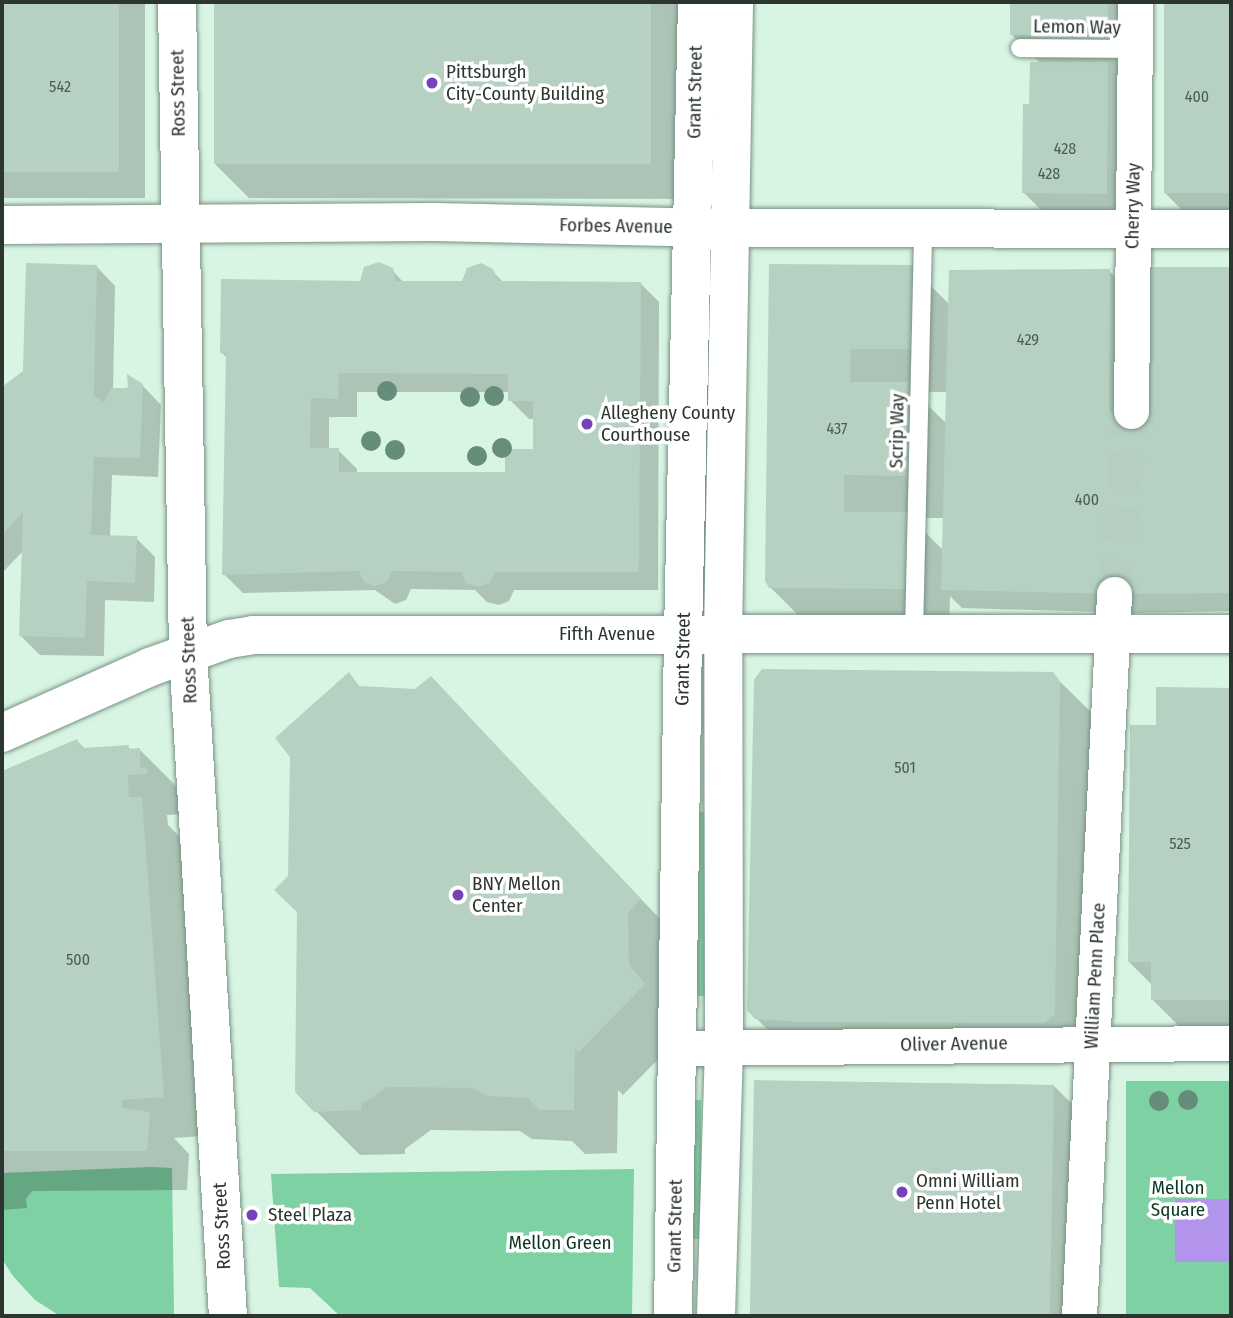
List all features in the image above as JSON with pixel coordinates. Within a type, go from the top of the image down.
[{"type":"main road","name":"Ross Street","points":[[177,2],[188,653],[228,1316]]},
{"type":"main road","name":"Grant Street","points":[[673,1316],[696,2]]},
{"type":"main road","name":"Grant Street","points":[[716,1316],[724,1047],[723,634],[734,2]]},
{"type":"main road","name":"Forbes Avenue","points":[[2,225],[433,222],[691,228],[1231,229]]},
{"type":"main road","name":"Fifth Avenue","points":[[2,733],[188,653],[229,639],[253,635],[1231,634]]},
{"type":"street","name":"Cherry Way","points":[[1131,411],[1135,2]]},
{"type":"street","points":[[1112,636],[1114,594]]},
{"type":"street","name":"William Penn Place","points":[[1079,1316],[1112,636]]},
{"type":"street","name":"Oliver Avenue","points":[[678,1048],[1231,1042]]},
{"type":"lane","name":"Lemon Way","points":[[1020,48],[1134,49]]},
{"type":"lane","name":"Scrip Way","points":[[914,634],[923,228]]},
{"type":"green space","points":[[692,812],[706,812],[706,996],[692,996]]},
{"type":"green space","name":"Mellon Square","points":[[1126,1081],[1231,1081],[1231,1316],[1126,1316]]},
{"type":"green space","points":[[687,1100],[701,1100],[701,1239],[687,1239]]},
{"type":"green space","points":[[172,1168],[174,1316],[60,1316],[35,1300],[2,1259],[2,1173]]},
{"type":"green space","name":"Mellon Green","points":[[634,1169],[632,1316],[340,1316],[310,1288],[279,1287],[271,1174]]},
{"type":"shaded area","points":[[1175,1199],[1231,1199],[1231,1262],[1175,1262]]},
{"type":"building","points":[[2,2],[119,2],[119,172],[2,172]]},
{"type":"building","name":"Pittsburgh City-County Building","points":[[214,2],[651,2],[651,164],[214,164]]},
{"type":"building","points":[[1010,2],[1108,2],[1108,35],[1010,35]]},
{"type":"building","points":[[1164,2],[1231,2],[1231,193],[1164,193]]},
{"type":"building","points":[[1030,62],[1108,62],[1107,194],[1022,193],[1023,104],[1029,104]]},
{"type":"building","name":"Allegheny County Courthouse","points":[[379,262],[393,268],[396,281],[462,281],[467,268],[481,263],[493,269],[498,281],[641,282],[639,572],[495,572],[490,583],[479,587],[466,583],[462,572],[392,571],[387,582],[375,586],[364,582],[359,571],[222,575],[226,353],[220,353],[221,279],[360,281],[364,267]],"holes":[[[339,373],[508,374],[508,401],[533,401],[533,449],[505,449],[505,472],[339,472],[339,448],[310,448],[311,398],[338,399]]]},
{"type":"building","points":[[26,263],[97,265],[94,396],[104,402],[111,388],[128,388],[127,374],[143,384],[140,458],[94,457],[91,535],[137,536],[135,583],[87,581],[85,638],[19,636],[23,512],[2,535],[2,387],[23,371]]},
{"type":"building","points":[[769,264],[913,265],[912,349],[851,349],[850,382],[908,382],[907,476],[844,475],[844,512],[908,512],[907,589],[769,588],[765,581]]},
{"type":"building","points":[[1135,267],[1231,267],[1231,593],[1114,594],[941,590],[949,270],[1110,269],[1109,411],[1131,411]]},
{"type":"building","points":[[762,669],[1053,672],[1060,681],[1055,1014],[1045,1023],[800,1022],[755,1019],[747,1010],[754,680]]},
{"type":"building","name":"BNY Mellon Center","points":[[349,672],[359,686],[415,689],[431,676],[641,899],[628,913],[629,965],[645,984],[578,1053],[575,1049],[574,1110],[539,1110],[528,1098],[487,1096],[474,1088],[387,1087],[361,1105],[362,1110],[314,1112],[295,1092],[297,912],[274,890],[288,876],[290,757],[275,738]]},
{"type":"building","points":[[1156,687],[1231,688],[1231,1000],[1151,1000],[1151,962],[1128,962],[1130,725],[1156,725]]},
{"type":"building","points":[[77,739],[82,748],[129,745],[128,749],[140,748],[140,767],[147,768],[147,774],[128,775],[129,797],[142,797],[164,1097],[122,1100],[122,1108],[150,1112],[147,1151],[2,1151],[2,771]]},
{"type":"building","name":"Omni William Penn Hotel","points":[[754,1080],[1054,1085],[1050,1316],[750,1316]]},
{"type":"tunnel","points":[[1114,594],[1131,411]]},
{"type":"place","name":"Pittsburgh City-County Building","points":[[432,83]]},
{"type":"place","name":"Allegheny County Courthouse","points":[[587,424]]},
{"type":"place","name":"BNY Mellon Center","points":[[458,895]]},
{"type":"place","name":"Omni William Penn Hotel","points":[[902,1192]]},
{"type":"place","name":"Steel Plaza","points":[[252,1215]]}]
